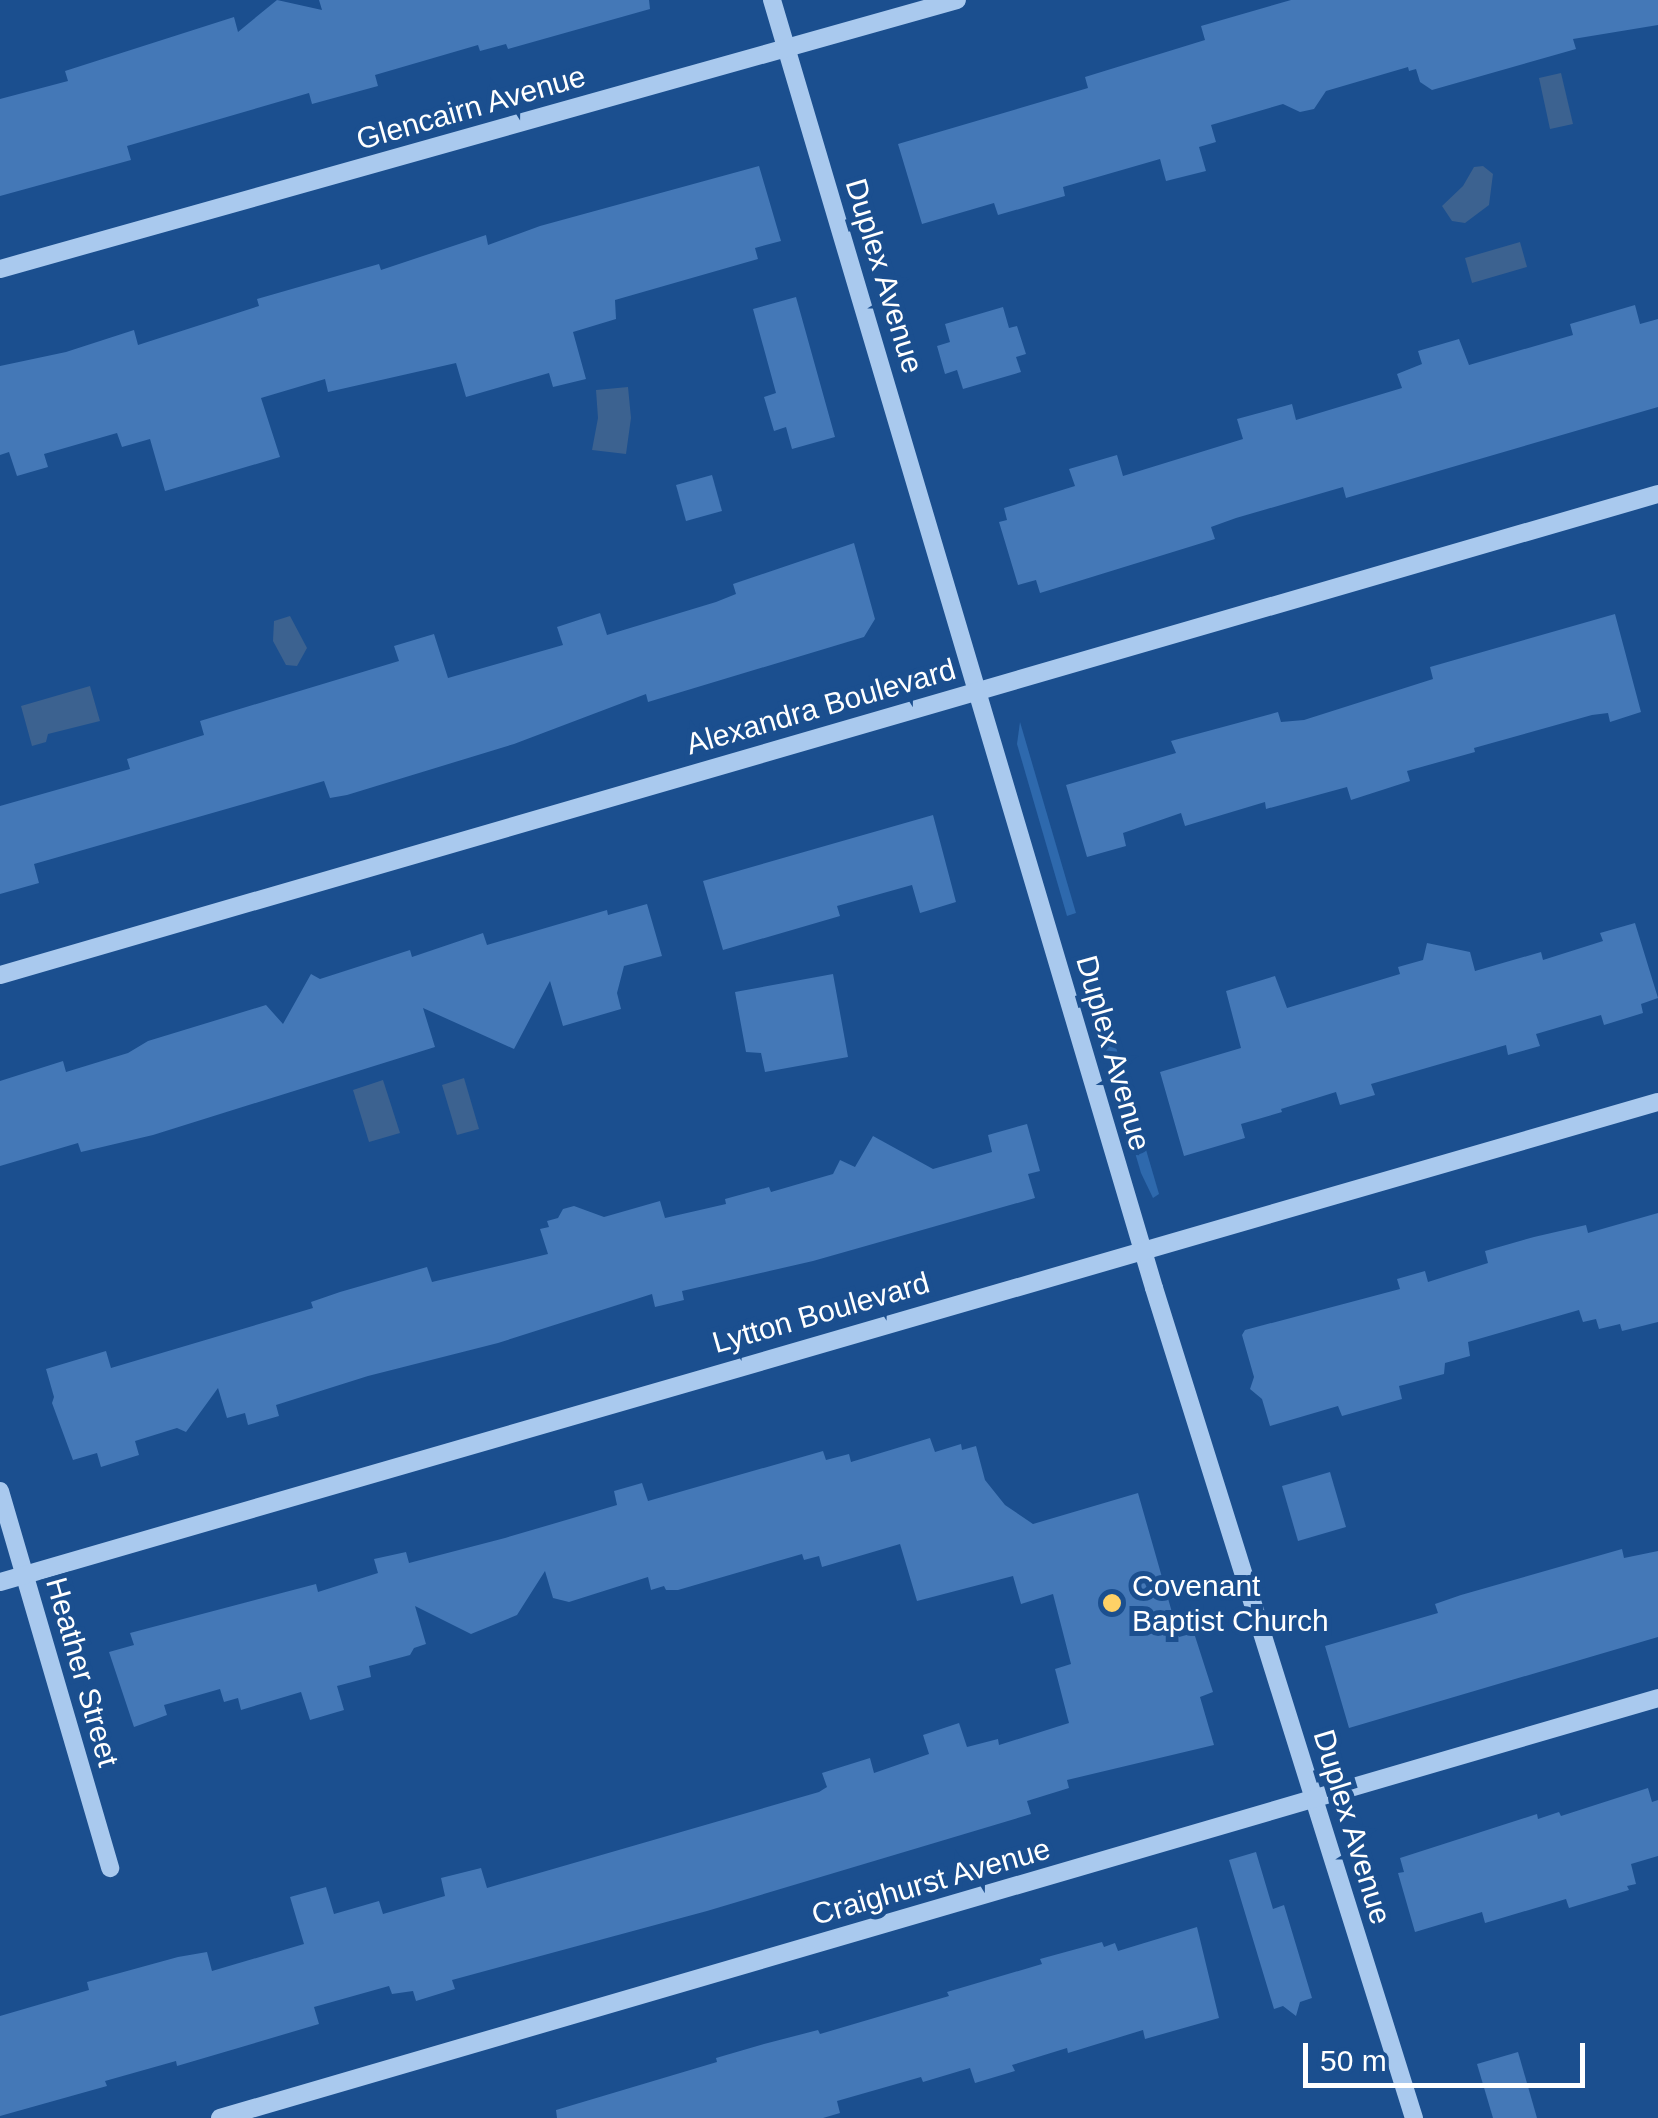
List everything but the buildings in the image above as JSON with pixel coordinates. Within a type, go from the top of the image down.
[{"type":"street","name":"Duplex Avenue","points":[[772,0],[1142,1249],[1414,2118]]},
{"type":"street","name":"Glencairn Avenue","points":[[0,269],[957,0]]},
{"type":"street","name":"Alexandra Boulevard","points":[[0,975],[1658,494]]},
{"type":"street","name":"Lytton Boulevard","points":[[0,1582],[1658,1102]]},
{"type":"street","name":"Heather Street","points":[[0,1492],[110,1868]]},
{"type":"street","name":"Craighurst Avenue","points":[[220,2118],[1658,1698]]},
{"type":"shaded area","points":[[1561,73],[1573,124],[1550,129],[1539,78]]},
{"type":"shaded area","points":[[1483,166],[1493,174],[1489,205],[1465,223],[1452,221],[1442,206],[1463,186],[1474,167]]},
{"type":"shaded area","points":[[1520,242],[1527,267],[1472,283],[1465,258]]},
{"type":"shaded area","points":[[628,387],[631,418],[626,454],[592,450],[598,418],[596,390]]},
{"type":"shaded area","points":[[290,616],[307,648],[297,666],[286,665],[273,641],[274,621]]},
{"type":"shaded area","points":[[90,686],[100,721],[48,734],[46,742],[32,746],[21,706]]},
{"type":"shaded area","points":[[1020,722],[1076,913],[1067,916],[1017,744]]},
{"type":"shaded area","points":[[1098,986],[1159,1194],[1153,1198],[1141,1173],[1087,989]]},
{"type":"shaded area","points":[[464,1078],[479,1129],[457,1135],[442,1085]]},
{"type":"shaded area","points":[[383,1080],[400,1133],[369,1142],[353,1090]]},
{"type":"place","name":"Covenant Baptist Church","points":[[1112,1603]]}]
